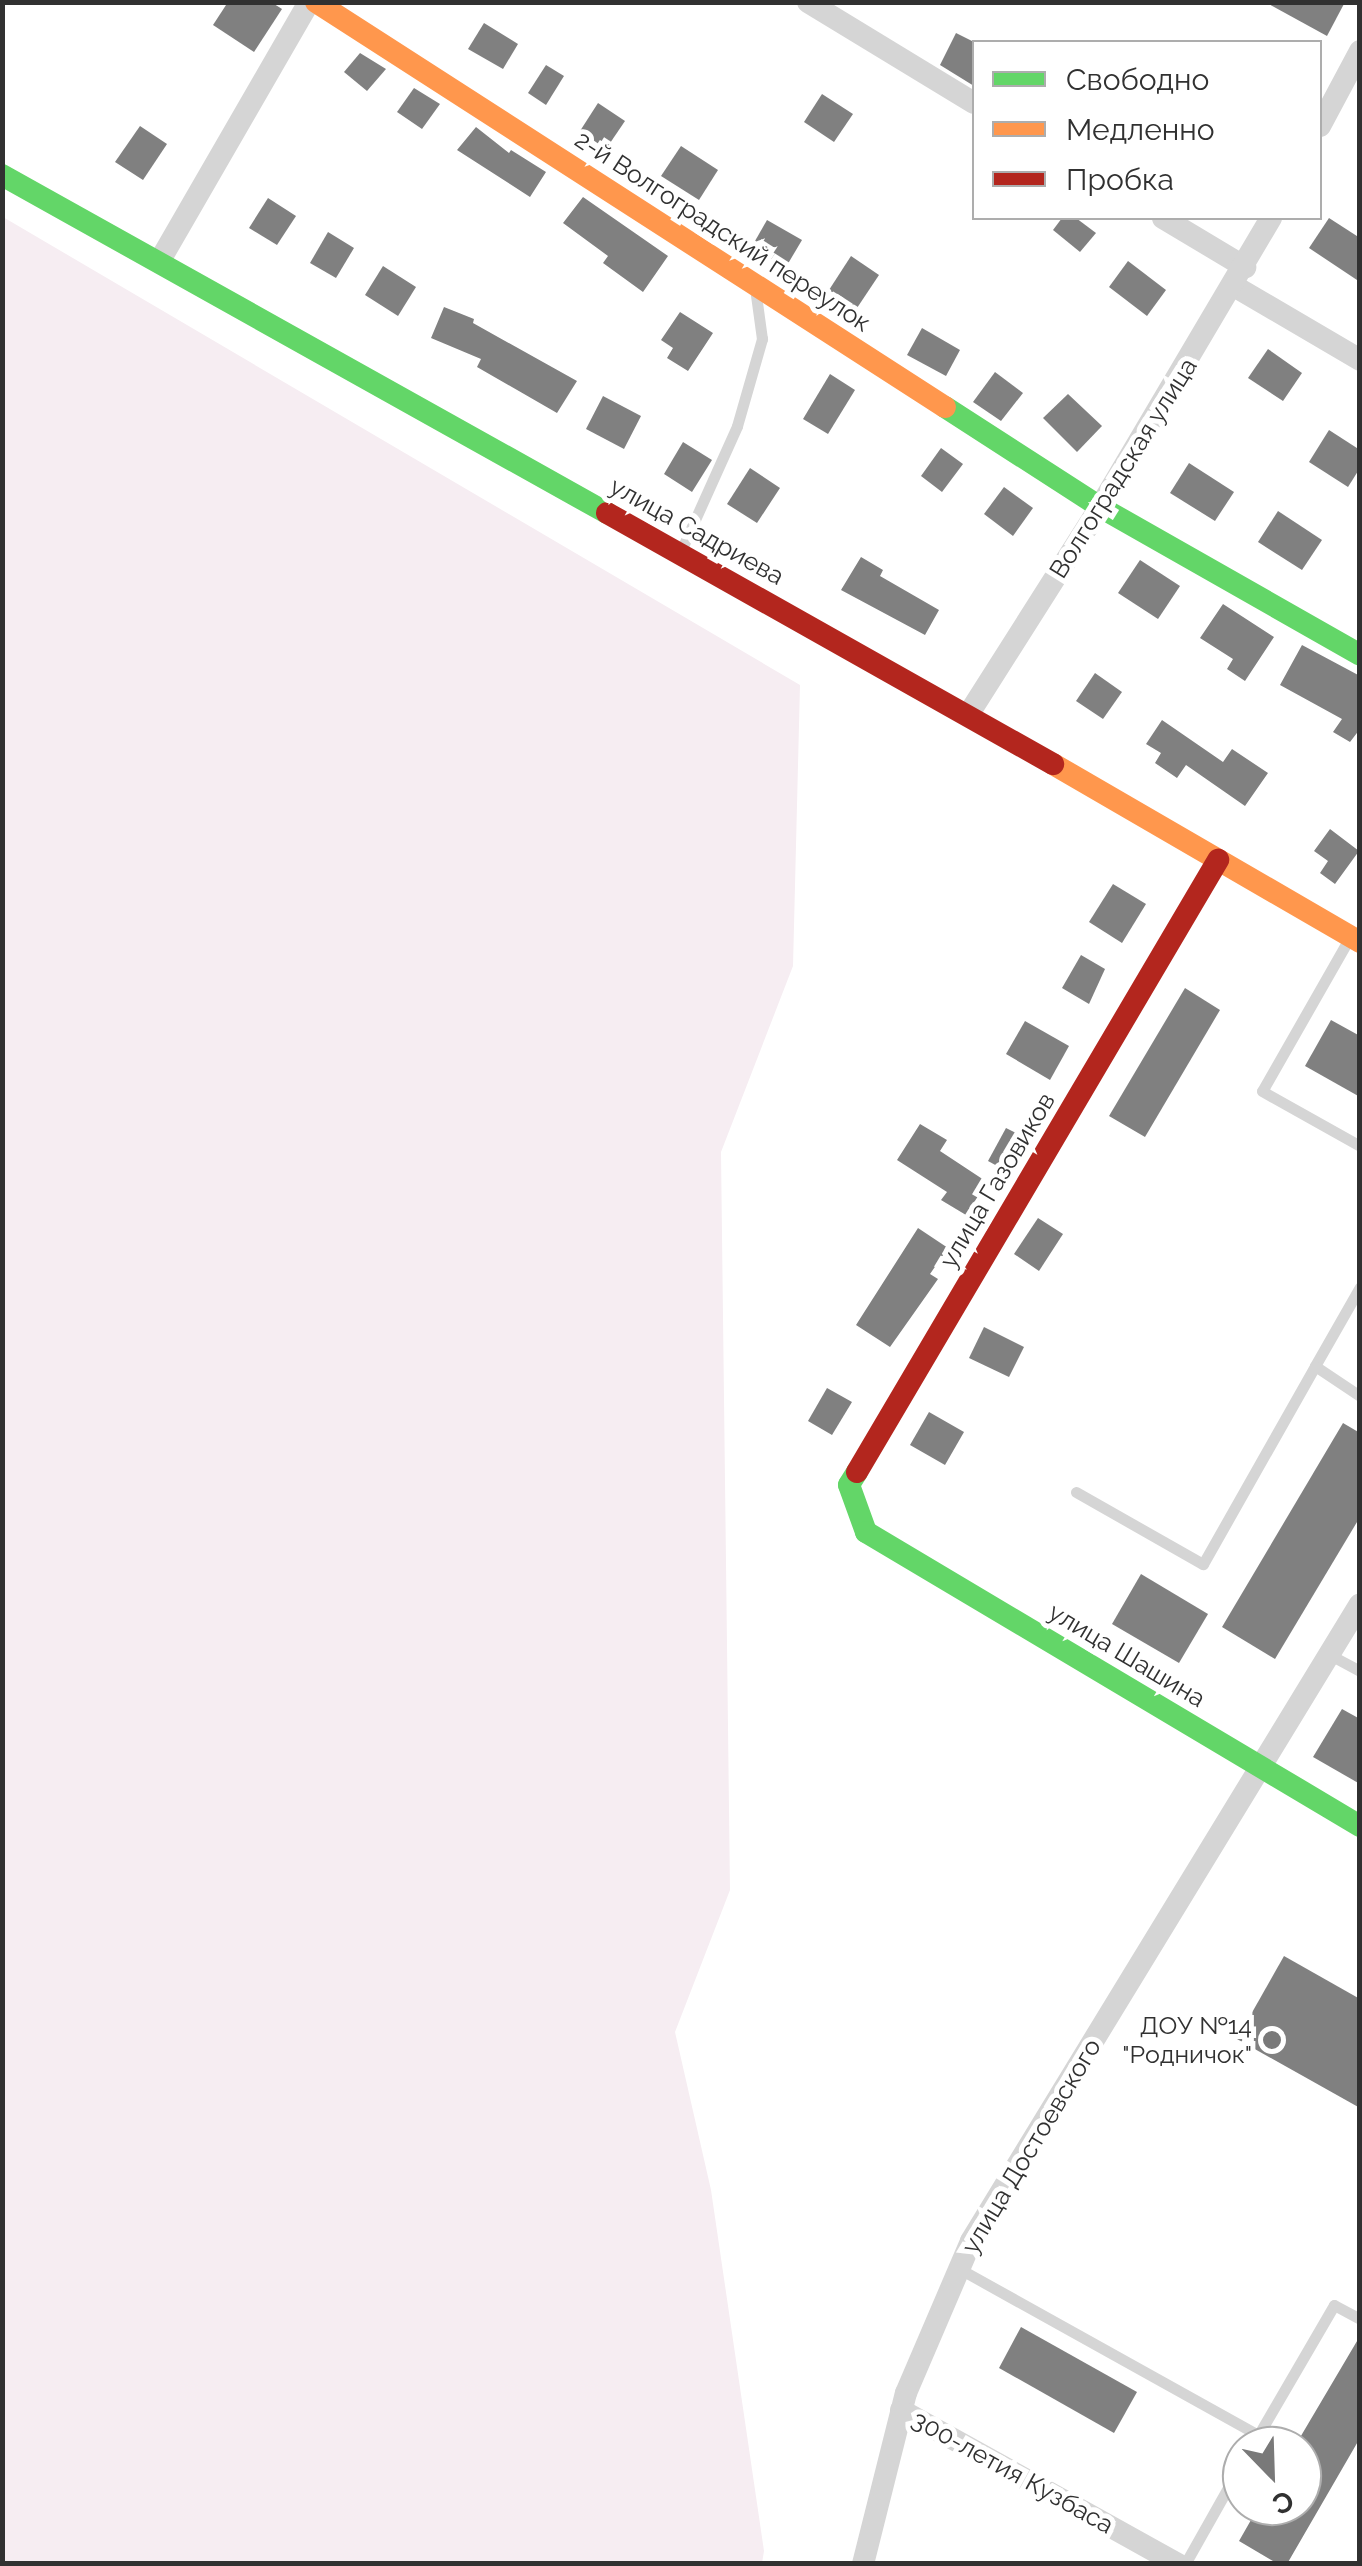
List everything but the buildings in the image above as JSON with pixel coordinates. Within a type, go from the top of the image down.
[{"type":"street","points":[[159,262],[313,2]]},
{"type":"street","name":"2-й Волгоградский переулок","points":[[313,2],[1100,507],[1360,655]]},
{"type":"street","points":[[808,2],[972,102]]},
{"type":"street","points":[[1322,122],[1360,51]]},
{"type":"street","name":"улица Садриева","points":[[2,176],[968,714],[1355,940]]},
{"type":"street","points":[[1167,220],[1239,277],[1360,360]]},
{"type":"street","name":"Волгоградская улица","points":[[968,714],[1100,507],[1270,220]]},
{"type":"street","name":"улица Газовиков","points":[[866,1532],[849,1485],[1218,860]]},
{"type":"street","name":"улица Шашина","points":[[866,1532],[1360,1826]]},
{"type":"street","name":"улица Достоевского","points":[[863,2564],[901,2410],[958,2268],[1360,1604]]},
{"type":"street","name":"300-летия Кузбаса","points":[[901,2410],[1182,2564]]},
{"type":"lane","points":[[680,553],[737,426],[762,339],[754,284]]},
{"type":"lane","points":[[1355,940],[1262,1091],[1360,1146]]},
{"type":"lane","points":[[1076,1492],[1203,1564],[1360,1287]]},
{"type":"lane","points":[[1315,1366],[1360,1396]]},
{"type":"lane","points":[[1332,1656],[1360,1672]]},
{"type":"lane","points":[[958,2268],[1231,2426]]},
{"type":"lane","points":[[1263,2426],[1334,2304],[1360,2319]]},
{"type":"lane","points":[[1182,2564],[1222,2497]]},
{"type":"shaded area","points":[[3,217],[800,685],[793,966],[721,1152],[730,1890],[675,2032],[711,2190],[764,2551],[762,2563],[3,2563]]},
{"type":"traffic: fast","points":[[2,175],[607,513]]},
{"type":"traffic: fast","points":[[945,407],[1100,507],[1360,655]]},
{"type":"traffic: fast","points":[[857,1472],[849,1485],[866,1532],[1360,1826]]},
{"type":"traffic: slow","points":[[316,2],[945,407]]},
{"type":"traffic: slow","points":[[1053,764],[1360,942]]},
{"type":"traffic: jam","points":[[607,513],[1053,764]]},
{"type":"traffic: jam","points":[[857,1472],[1218,860]]},
{"type":"place","name":"ДОУ №14 \"Родничок\"","points":[[1272,2040]]}]
